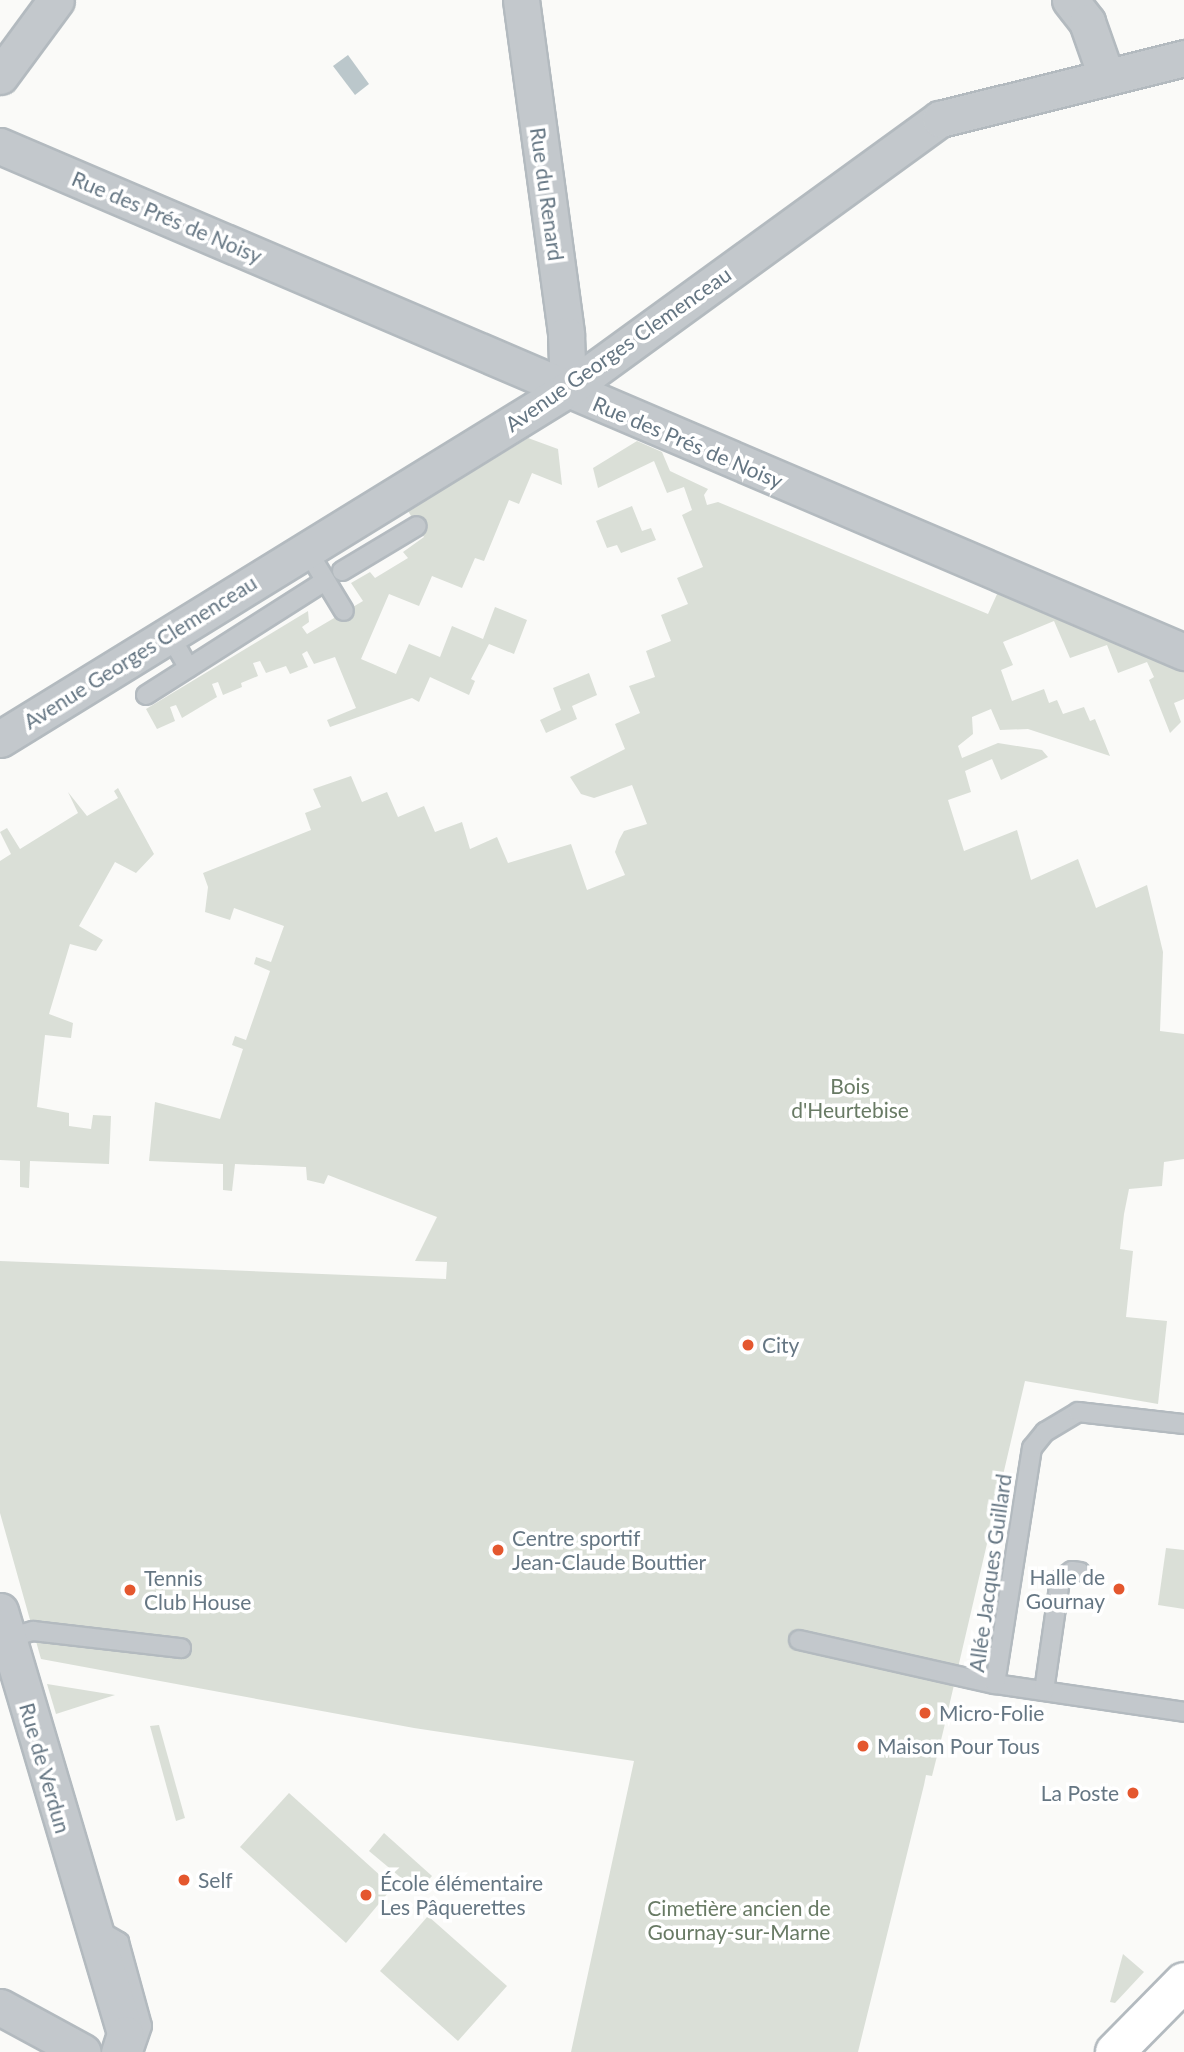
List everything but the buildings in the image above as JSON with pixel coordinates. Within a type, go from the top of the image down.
[{"type":"main road","points":[[1115,2052],[1184,1982]]},
{"type":"main road","points":[[1132,2052],[1184,2018]]},
{"type":"street","points":[[0,76],[56,0]]},
{"type":"street","name":"Rue du Renard","points":[[522,0],[566,335],[568,389]]},
{"type":"street","points":[[1070,0],[1092,30],[1106,76]]},
{"type":"street","name":"Avenue Georges Clemenceau","points":[[0,738],[568,389],[940,119],[1184,58]]},
{"type":"street","name":"Rue des Prés de Noisy","points":[[0,146],[1184,652]]},
{"type":"street","name":"Rue de Verdun","points":[[4,1624],[125,2034],[119,2052]]},
{"type":"street","points":[[0,2007],[83,2052]]},
{"type":"lane","points":[[364,515],[383,548]]},
{"type":"lane","points":[[342,571],[416,526]]},
{"type":"lane","points":[[306,550],[344,611]]},
{"type":"lane","points":[[146,695],[325,581]]},
{"type":"lane","points":[[169,634],[189,668]]},
{"type":"lane","name":"Allée Jacques Guillard","points":[[1184,1424],[1078,1412],[1045,1432],[1032,1448],[995,1684],[1184,1712]]},
{"type":"lane","points":[[1044,1692],[1060,1580],[1072,1571],[1080,1572]]},
{"type":"lane","points":[[4,1624],[33,1631],[181,1648]]},
{"type":"lane","points":[[799,1640],[995,1684]]},
{"type":"lane","points":[[91,1925],[119,1942],[142,2026],[133,2052]]},
{"type":"green space","points":[[528,438],[558,449],[562,485],[532,473],[519,504],[509,500],[484,561],[475,558],[462,588],[432,576],[419,606],[389,594],[361,659],[396,674],[409,644],[440,657],[452,626],[483,639],[495,607],[527,620],[514,654],[489,644],[471,679],[475,681],[469,695],[430,677],[419,702],[412,698],[330,727],[327,720],[356,708],[335,657],[314,664],[307,651],[302,654],[308,667],[290,674],[286,666],[266,673],[260,661],[253,663],[258,676],[241,683],[242,687],[223,695],[218,682],[212,684],[217,697],[182,718],[176,705],[170,707],[175,721],[157,729],[146,709],[308,611],[309,622],[302,627],[307,634],[363,601],[351,583],[370,572],[375,578],[408,558],[403,552],[424,537],[408,511]]},
{"type":"green space","points":[[637,441],[662,452],[670,471],[708,489],[704,495],[707,505],[718,502],[988,614],[998,592],[1184,672],[1184,699],[1174,703],[1181,722],[1170,733],[1149,680],[1154,677],[1147,662],[1118,673],[1107,645],[1070,658],[1054,621],[1003,642],[1013,665],[1001,670],[1012,701],[1044,689],[1049,703],[1057,700],[1063,714],[1084,707],[1090,721],[1095,719],[1110,756],[1028,729],[1000,730],[991,709],[972,717],[973,734],[958,746],[962,758],[998,743],[1042,750],[1048,757],[1001,780],[992,759],[965,771],[971,792],[948,800],[964,851],[1017,830],[1031,880],[1078,859],[1096,908],[1147,885],[1163,952],[1160,1031],[1184,1034],[1184,1159],[1164,1162],[1162,1186],[1129,1189],[1120,1249],[1133,1251],[1126,1317],[1167,1321],[1158,1404],[1025,1381],[943,1732],[932,1776],[926,1775],[858,2052],[571,2052],[634,1761],[414,1728],[41,1659],[0,1513],[0,1261],[446,1279],[447,1262],[415,1261],[437,1217],[328,1175],[324,1184],[307,1180],[306,1167],[235,1164],[232,1191],[223,1190],[223,1164],[149,1161],[155,1102],[220,1119],[243,1049],[232,1045],[235,1036],[246,1040],[270,971],[254,964],[256,957],[271,962],[284,926],[234,908],[230,920],[205,912],[208,887],[203,873],[311,830],[305,813],[321,807],[313,789],[351,776],[362,802],[387,792],[398,817],[424,806],[435,832],[462,822],[470,849],[497,837],[508,863],[571,844],[587,890],[625,875],[615,852],[619,840],[624,831],[647,824],[632,785],[594,798],[581,794],[570,777],[625,749],[615,724],[640,713],[629,686],[655,677],[646,651],[671,641],[661,615],[688,604],[677,578],[703,567],[682,515],[692,510],[684,487],[667,493],[654,461],[598,488],[593,468]]},
{"type":"green space","points":[[632,506],[642,531],[651,528],[656,540],[621,553],[617,545],[607,548],[596,521]]},
{"type":"green space","points":[[589,673],[597,695],[572,706],[577,719],[546,733],[540,720],[561,710],[553,688]]},
{"type":"green space","points":[[118,788],[154,854],[136,873],[115,862],[79,926],[103,940],[96,951],[70,944],[49,1014],[73,1023],[71,1038],[45,1035],[37,1107],[69,1113],[69,1126],[91,1129],[93,1115],[111,1116],[109,1164],[30,1161],[29,1188],[20,1187],[20,1161],[0,1160],[0,861],[11,854],[0,832],[7,828],[20,849],[78,813],[68,792],[87,816],[118,798],[114,791]]},
{"type":"green space","points":[[1166,1548],[1184,1550],[1184,1609],[1158,1605]]},
{"type":"green space","points":[[47,1684],[115,1695],[56,1714]]},
{"type":"green space","points":[[159,1725],[185,1818],[176,1821],[150,1726]]},
{"type":"green space","points":[[289,1793],[393,1887],[346,1943],[240,1847]]},
{"type":"green space","points":[[384,1833],[432,1876],[418,1892],[369,1851]]},
{"type":"green space","points":[[428,1916],[507,1986],[458,2041],[380,1971]]},
{"type":"green space","points":[[1123,1954],[1144,1972],[1115,2003],[1110,2002]]},
{"type":"shaded area","points":[[348,55],[369,84],[355,95],[333,66]]},
{"type":"place","name":"City","points":[[748,1345]]},
{"type":"place","name":"Centre sportif Jean-Claude Bouttier","points":[[498,1550]]},
{"type":"place","name":"Halle de Gournay","points":[[1119,1589]]},
{"type":"place","name":"Tennis Club House","points":[[130,1590]]},
{"type":"place","name":"Micro-Folie","points":[[925,1713]]},
{"type":"place","name":"Maison Pour Tous","points":[[863,1746]]},
{"type":"place","name":"La Poste","points":[[1133,1793]]},
{"type":"place","name":"Self","points":[[184,1880]]},
{"type":"place","name":"École élémentaire Les Pâquerettes","points":[[366,1895]]},
{"type":"park label","name":"Bois d'Heurtebise","points":[[850,1098]]},
{"type":"park label","name":"Cimetière ancien de Gournay-sur-Marne","points":[[739,1920]]}]
